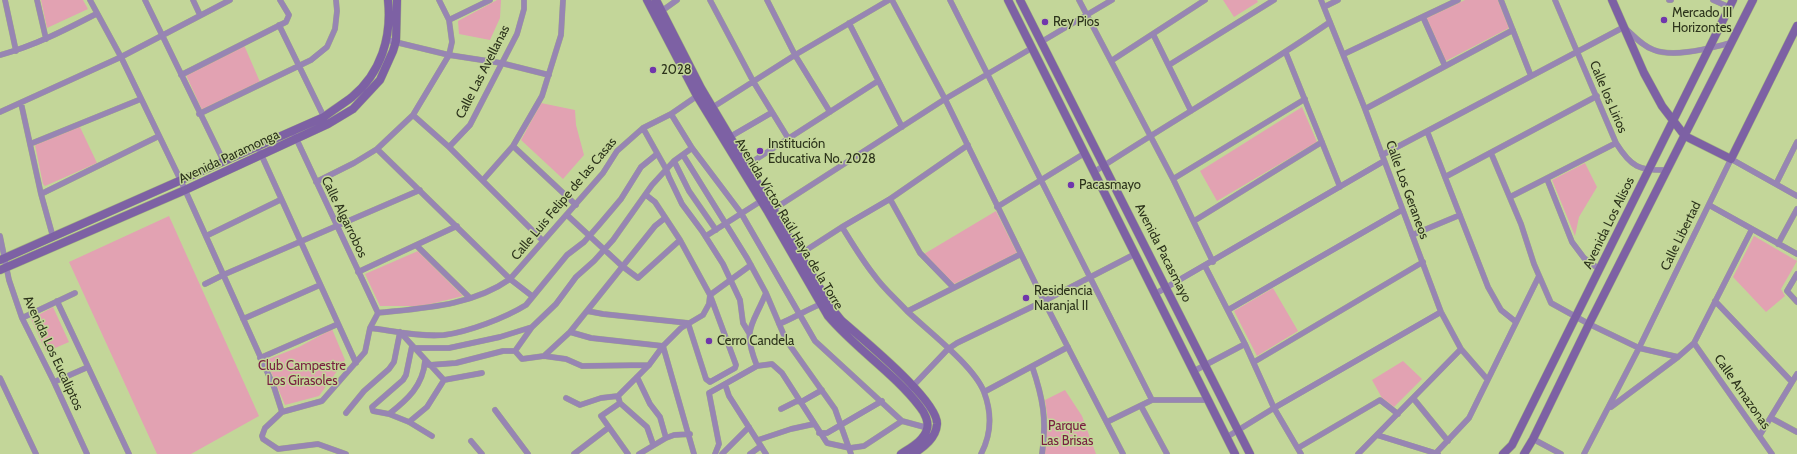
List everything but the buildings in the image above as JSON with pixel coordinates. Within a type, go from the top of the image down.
[{"type":"street","points":[[5,0],[16,51]]},
{"type":"street","points":[[37,0],[46,38]]},
{"type":"street","points":[[90,0],[96,14],[121,57],[181,180],[274,387],[282,412]]},
{"type":"street","points":[[145,0],[199,114],[224,162]]},
{"type":"street","points":[[193,0],[200,15]]},
{"type":"street","points":[[0,112],[121,57],[230,0]]},
{"type":"street","points":[[181,75],[286,22],[289,15],[280,0]]},
{"type":"street","points":[[199,114],[300,66],[311,60],[327,47],[335,29],[337,11],[336,0]]},
{"type":"street","name":"Avenida Paramonga","points":[[3,269],[185,190],[328,124],[353,109],[380,80],[396,41],[397,0]]},
{"type":"street","points":[[316,182],[354,163],[377,148],[413,115],[449,55],[452,42],[449,20],[439,0]]},
{"type":"street","points":[[449,20],[490,0]]},
{"type":"street","name":"Calle Las Avellanas","points":[[449,147],[470,125],[517,34],[524,9],[524,0]]},
{"type":"street","points":[[483,180],[513,146],[542,96],[561,35],[564,0]]},
{"type":"street","points":[[647,0],[658,13],[701,88],[710,109],[745,167],[774,209],[798,256],[841,320],[913,385],[930,404],[937,420],[934,435],[928,443],[913,454]]},
{"type":"street","points":[[656,0],[658,13],[697,96],[710,109]]},
{"type":"street","points":[[658,13],[677,0]]},
{"type":"street","points":[[710,0],[771,113],[788,138]]},
{"type":"street","points":[[768,0],[795,55],[830,112]]},
{"type":"street","points":[[710,109],[795,55],[889,0]]},
{"type":"street","points":[[892,0],[945,99],[1020,254],[1123,454]]},
{"type":"street","points":[[950,0],[1152,400]]},
{"type":"street","name":"Avenida Pacasmayo","points":[[1008,0],[1235,454]]},
{"type":"street","name":"Avenida Pacasmayo","points":[[1020,0],[1167,287],[1250,454]]},
{"type":"street","points":[[1079,0],[1173,179],[1213,262]]},
{"type":"street","points":[[1042,42],[1112,0]]},
{"type":"street","points":[[1111,61],[1205,0]]},
{"type":"street","points":[[1169,65],[1274,0]]},
{"type":"street","name":"Calle Los Geraneos","points":[[1321,0],[1344,54],[1441,312],[1461,349],[1487,379]]},
{"type":"street","points":[[1324,7],[1338,0]]},
{"type":"street","points":[[1344,54],[1458,0]]},
{"type":"street","points":[[1501,0],[1531,76]]},
{"type":"street","name":"Calle los Lirios","points":[[1556,0],[1616,143],[1629,162],[1648,170],[1668,170]]},
{"type":"street","points":[[1612,0],[1644,73],[1659,100],[1684,136],[1731,159],[1797,196]]},
{"type":"street","points":[[1713,0],[1731,4]]},
{"type":"street","name":"Avenida Los Alisos","points":[[1524,454],[1533,439],[1589,324],[1753,0]]},
{"type":"street","name":"Avenida Paramonga","points":[[2,259],[224,162],[324,116],[352,98],[365,85],[374,72],[387,40],[390,1]]},
{"type":"street","name":"Avenida Los Alisos","points":[[1503,454],[1512,445],[1731,4]]},
{"type":"street","points":[[0,55],[16,51],[96,14]]},
{"type":"street","points":[[1423,16],[1445,66]]},
{"type":"street","points":[[1094,172],[1150,135],[1286,53],[1330,22]]},
{"type":"street","points":[[849,23],[902,128]]},
{"type":"street","points":[[279,26],[324,116]]},
{"type":"street","name":"Calle Libertad","points":[[1584,454],[1639,348],[1797,26]]},
{"type":"street","points":[[1155,294],[1213,262],[1340,187],[1383,158],[1427,132],[1624,27]]},
{"type":"street","points":[[1624,27],[1640,42],[1653,50],[1667,53],[1709,48],[1731,43]]},
{"type":"street","points":[[1365,109],[1513,30]]},
{"type":"street","points":[[1153,34],[1191,110]]},
{"type":"street","points":[[387,40],[449,55],[502,63],[549,75]]},
{"type":"street","points":[[774,209],[945,99],[1032,48]]},
{"type":"street","points":[[1286,53],[1340,187]]},
{"type":"street","points":[[745,167],[878,81]]},
{"type":"street","name":"Calle Luis Felipe de las Casas","points":[[378,313],[425,309],[470,298],[496,289],[510,279],[576,205],[603,173],[617,151],[643,128],[671,114],[697,96]]},
{"type":"street","points":[[1445,177],[1597,96]]},
{"type":"street","points":[[30,144],[141,99]]},
{"type":"street","points":[[1173,179],[1305,99]]},
{"type":"street","points":[[21,103],[41,194],[53,237]]},
{"type":"street","points":[[728,139],[771,113]]},
{"type":"street","points":[[671,114],[692,148],[740,213],[815,341],[902,421],[928,428],[923,438],[901,454]]},
{"type":"street","points":[[413,115],[449,147],[543,241]]},
{"type":"street","points":[[643,128],[666,169],[668,178],[682,204],[706,236],[730,279],[740,300],[743,323],[749,333]]},
{"type":"street","name":"Calle Algarrobos","points":[[292,130],[378,313]]},
{"type":"street","points":[[1427,132],[1488,287],[1501,310],[1516,322]]},
{"type":"street","points":[[41,194],[159,136]]},
{"type":"street","points":[[1194,221],[1322,142]]},
{"type":"street","points":[[1776,184],[1797,142]]},
{"type":"street","points":[[1510,197],[1616,143]]},
{"type":"street","points":[[798,256],[842,227],[890,199],[968,145]]},
{"type":"street","points":[[257,146],[280,200],[356,363]]},
{"type":"street","points":[[513,146],[576,205]]},
{"type":"street","points":[[377,148],[510,279],[532,296]]},
{"type":"street","points":[[515,351],[532,327],[556,304],[576,277],[604,250],[625,226],[666,169],[692,148]]},
{"type":"street","points":[[997,207],[1085,153]]},
{"type":"street","points":[[1491,153],[1510,197],[1539,276],[1552,303],[1576,318],[1639,348],[1678,357]]},
{"type":"street","points":[[370,328],[400,332],[445,334],[488,323],[518,310],[526,305],[567,255],[589,235],[621,199],[641,167],[657,154]]},
{"type":"street","points":[[682,155],[751,265],[766,293],[786,340],[805,364],[835,409],[842,424],[851,451]]},
{"type":"street","points":[[674,161],[689,191],[716,230]]},
{"type":"street","name":"Avenida Víctor Raúl Haya de la Torre","points":[[745,167],[761,201],[798,256],[828,316],[840,330],[906,392],[926,415],[928,428]]},
{"type":"street","points":[[1547,179],[1572,242],[1584,258],[1599,269]]},
{"type":"street","points":[[205,284],[420,190]]},
{"type":"street","points":[[646,195],[655,202],[680,240],[710,295],[736,366],[735,368],[710,382],[706,379],[688,323]]},
{"type":"street","points":[[890,199],[920,253],[954,287]]},
{"type":"street","points":[[206,236],[280,200]]},
{"type":"street","points":[[706,236],[761,201]]},
{"type":"street","points":[[1709,205],[1797,254]]},
{"type":"street","points":[[1778,244],[1797,209]]},
{"type":"street","points":[[1228,310],[1402,210]]},
{"type":"street","points":[[567,215],[622,266],[638,278],[680,240]]},
{"type":"street","points":[[1412,236],[1460,215]]},
{"type":"street","points":[[544,356],[570,332],[655,226],[665,218]]},
{"type":"street","points":[[358,272],[417,246],[457,226]]},
{"type":"street","points":[[842,227],[874,276],[967,369],[984,392],[989,418],[989,431],[986,444],[981,454]]},
{"type":"street","points":[[1609,408],[1678,357],[1694,342],[1752,229]]},
{"type":"street","name":"Avenida Los Eucaliptos","points":[[0,236],[3,269],[9,280],[22,318],[54,382],[87,454]]},
{"type":"street","points":[[417,246],[470,298]]},
{"type":"street","points":[[908,311],[1020,254]]},
{"type":"street","points":[[906,392],[948,349],[1135,254]]},
{"type":"street","points":[[1254,362],[1423,262]]},
{"type":"street","points":[[566,398],[580,404],[601,398],[618,396],[649,365],[663,346],[688,323],[703,315],[709,304],[710,295],[751,265]]},
{"type":"street","points":[[1205,266],[1254,362],[1274,408],[1301,454]]},
{"type":"street","points":[[1797,274],[1787,291],[1797,302]]},
{"type":"street","points":[[1377,435],[1436,454],[1469,418],[1539,276]]},
{"type":"street","points":[[243,319],[320,285]]},
{"type":"street","points":[[22,318],[75,293]]},
{"type":"street","points":[[757,366],[749,346],[749,333],[766,293]]},
{"type":"street","points":[[57,301],[129,454]]},
{"type":"street","points":[[1715,301],[1792,382]]},
{"type":"street","points":[[779,324],[794,318],[799,313],[821,304]]},
{"type":"street","points":[[587,311],[688,323]]},
{"type":"street","points":[[1227,437],[1274,408],[1441,312]]},
{"type":"street","points":[[346,454],[318,444],[278,449],[263,439],[262,436],[265,428],[282,412],[322,401],[365,352],[370,328],[378,313]]},
{"type":"street","points":[[260,358],[338,324]]},
{"type":"street","points":[[413,347],[449,348],[500,337],[532,327]]},
{"type":"street","points":[[400,332],[444,380]]},
{"type":"street","points":[[346,413],[364,391],[390,369],[394,362],[400,332]]},
{"type":"street","points":[[570,332],[591,338],[663,346]]},
{"type":"street","name":"Calle Amazonas","points":[[1694,342],[1772,454]]},
{"type":"street","points":[[1194,371],[1245,344]]},
{"type":"street","points":[[663,346],[690,434],[694,454]]},
{"type":"street","points":[[984,392],[1068,346]]},
{"type":"street","points":[[413,347],[406,375],[403,380],[372,406],[373,411],[389,414],[409,422],[432,436]]},
{"type":"street","points":[[1358,454],[1461,349]]},
{"type":"street","points":[[427,363],[456,363],[503,351],[515,351],[522,359],[544,356],[566,359],[582,366],[649,365]]},
{"type":"street","points":[[389,414],[410,398],[427,363]]},
{"type":"street","points":[[715,454],[719,444],[709,393],[757,366],[772,364],[782,373],[819,433],[825,437],[827,443],[851,451],[864,446],[902,421]]},
{"type":"street","points":[[1032,366],[1041,392],[1046,421],[1042,454]]},
{"type":"street","points":[[54,382],[88,367]]},
{"type":"street","points":[[409,422],[428,407],[444,380],[482,373]]},
{"type":"street","points":[[1760,435],[1797,374]]},
{"type":"street","points":[[637,377],[650,404],[660,416],[666,438]]},
{"type":"street","points":[[0,378],[36,454]]},
{"type":"street","points":[[725,384],[729,396],[766,454]]},
{"type":"street","points":[[781,409],[797,401],[801,402],[822,390]]},
{"type":"street","points":[[618,396],[620,402],[647,427],[653,444]]},
{"type":"street","points":[[1413,398],[1448,441]]},
{"type":"street","points":[[1107,422],[1152,400],[1208,400]]},
{"type":"street","points":[[1298,448],[1380,400],[1398,414]]},
{"type":"street","points":[[819,433],[827,433],[882,401]]},
{"type":"street","points":[[620,402],[601,416],[608,428],[628,454]]},
{"type":"street","points":[[1141,406],[1167,454]]},
{"type":"street","points":[[495,410],[528,454]]},
{"type":"street","points":[[1771,418],[1797,432]]},
{"type":"street","points":[[758,440],[791,429],[814,424]]},
{"type":"street","points":[[722,454],[749,427]]},
{"type":"street","points":[[574,454],[608,428]]},
{"type":"street","points":[[639,454],[646,451],[653,444],[666,438],[674,435],[690,434]]},
{"type":"street","points":[[1533,439],[1561,454]]},
{"type":"street","points":[[472,441],[482,454]]},
{"type":"street","points":[[750,454],[761,446]]},
{"type":"green space","points":[[41,0],[83,0],[88,9],[47,28]]},
{"type":"green space","points":[[497,0],[501,0],[500,18],[490,40],[459,34],[458,21]]},
{"type":"green space","points":[[1223,0],[1257,0],[1258,2],[1234,17]]},
{"type":"green space","points":[[1465,0],[1498,0],[1509,28],[1442,63],[1422,20]]},
{"type":"green space","points":[[244,45],[260,82],[202,110],[186,75]]},
{"type":"green space","points":[[541,103],[575,110],[576,125],[584,155],[563,179],[521,140]]},
{"type":"green space","points":[[1302,107],[1317,142],[1217,201],[1200,171]]},
{"type":"green space","points":[[79,125],[97,163],[45,186],[43,184],[35,145]]},
{"type":"green space","points":[[1585,163],[1597,187],[1579,217],[1575,236],[1552,180]]},
{"type":"green space","points":[[996,211],[1017,253],[954,284],[924,254]]},
{"type":"green space","points":[[169,216],[259,416],[191,454],[157,454],[69,262]]},
{"type":"green space","points":[[1754,236],[1797,261],[1781,289],[1785,296],[1766,312],[1733,277]]},
{"type":"green space","points":[[418,251],[463,296],[423,306],[380,306],[365,274]]},
{"type":"green space","points":[[1273,288],[1298,331],[1257,356],[1234,311]]},
{"type":"green space","points":[[53,307],[69,342],[46,352],[31,319]]},
{"type":"green space","name":"Club Campestre Los Girasoles","points":[[332,329],[345,360],[319,396],[285,405],[266,360],[299,347]]},
{"type":"green space","points":[[1403,361],[1422,379],[1394,407],[1382,398],[1372,380]]},
{"type":"green space","name":"Parque Las Brisas","points":[[1065,390],[1082,416],[1096,454],[1044,454],[1048,421],[1045,400]]},
{"type":"place","name":"Mercado III Horizontes","points":[[1664,20]]},
{"type":"place","name":"Rey Pios","points":[[1045,22]]},
{"type":"place","name":"2028","points":[[653,70]]},
{"type":"place","name":"Institución Educativa No. 2028","points":[[760,151]]},
{"type":"place","name":"Pacasmayo","points":[[1071,185]]},
{"type":"place","name":"Residencia Naranjal II","points":[[1026,298]]},
{"type":"place","name":"Cerro Candela","points":[[709,341]]}]
